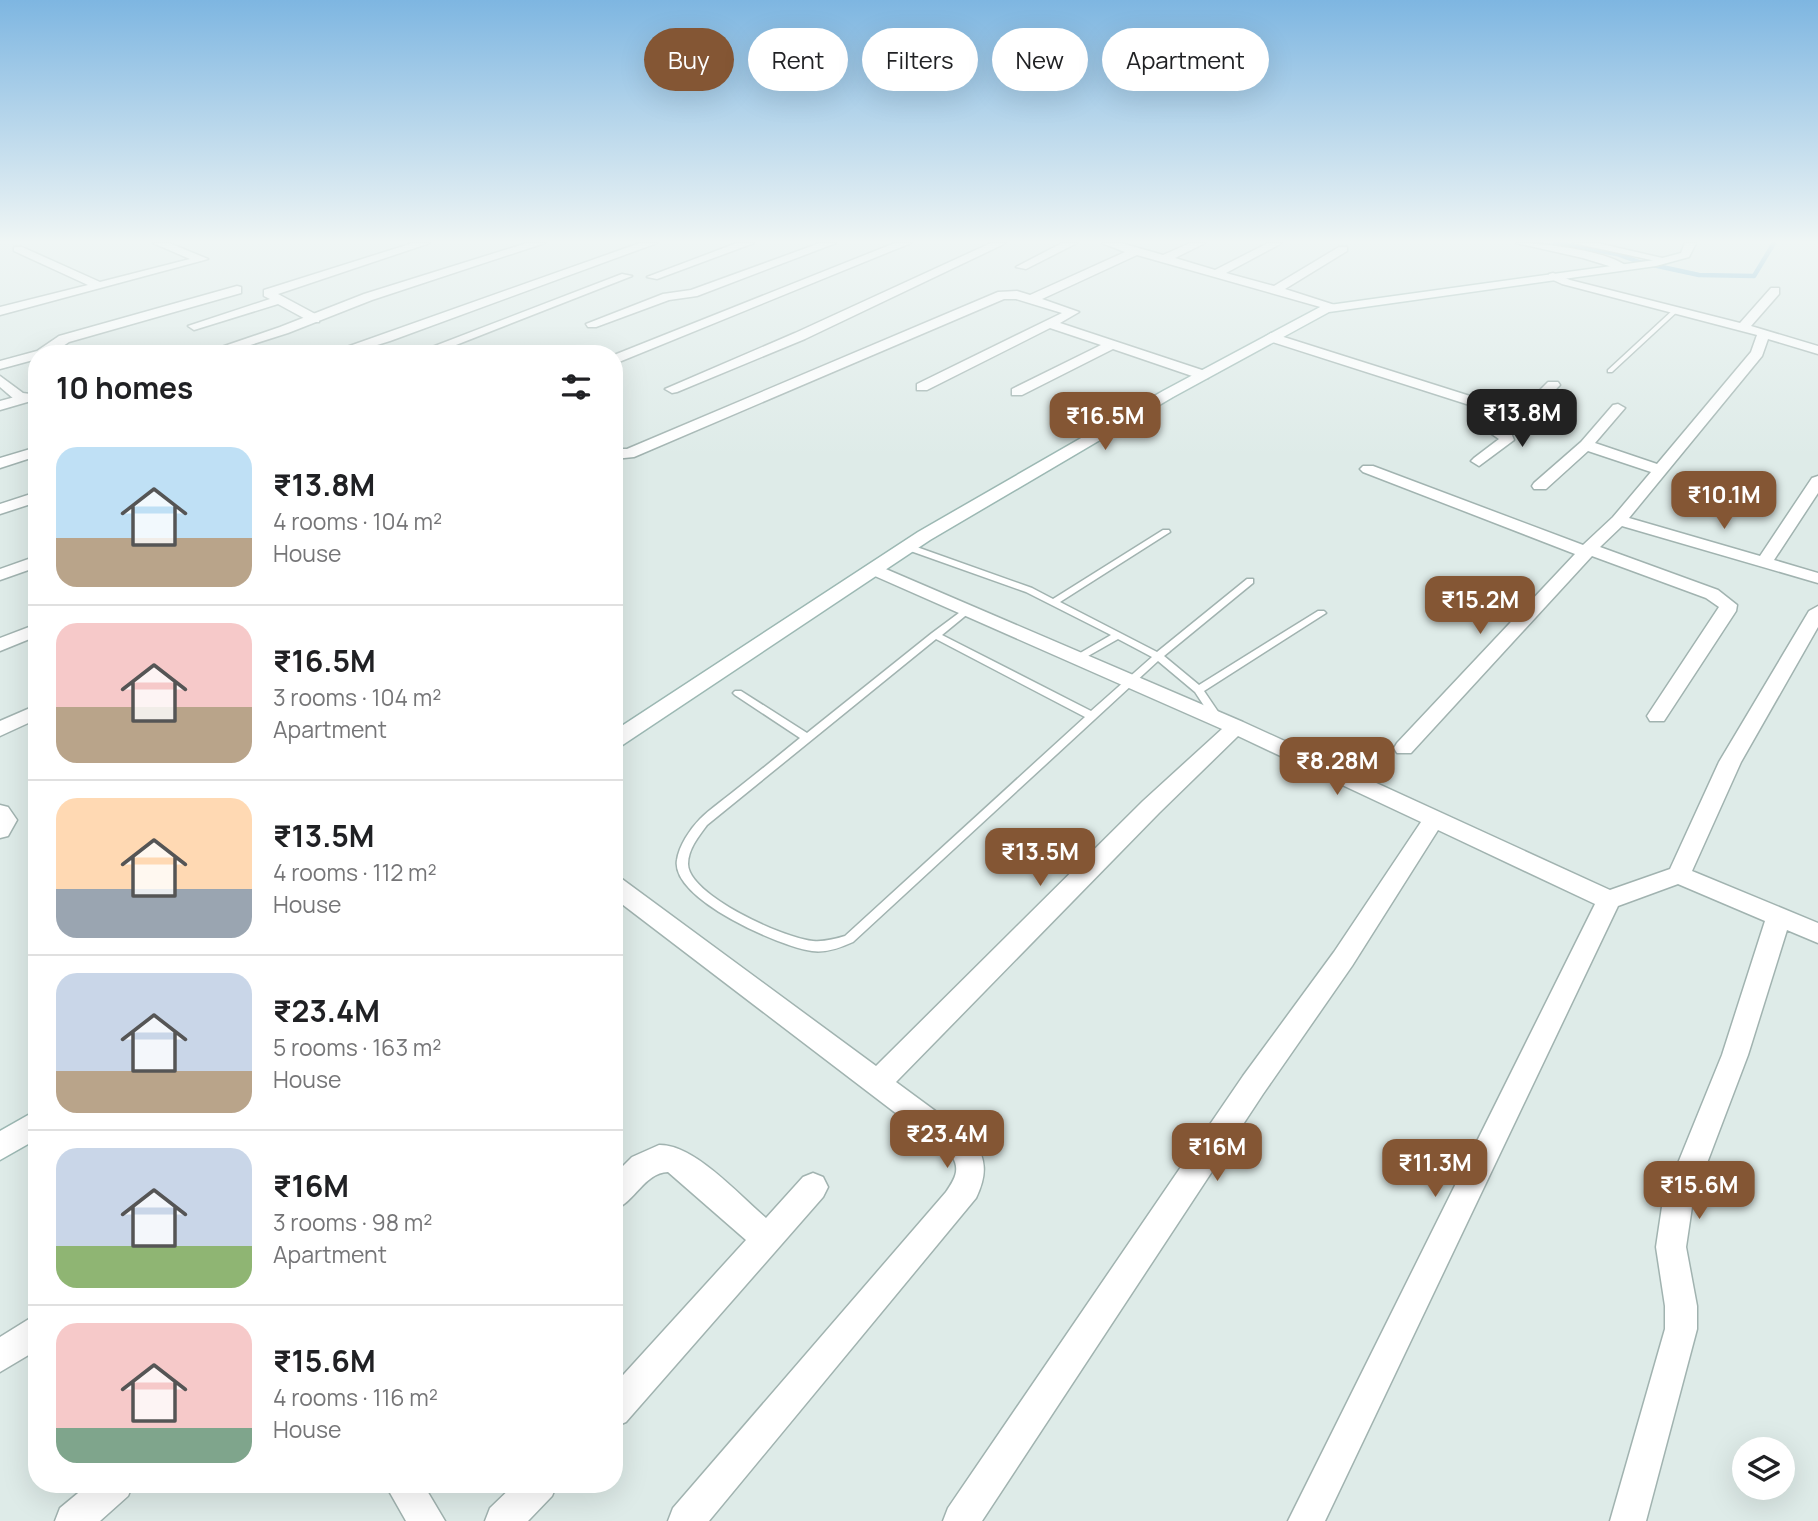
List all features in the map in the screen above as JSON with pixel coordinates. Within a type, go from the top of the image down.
[{"type":"street","points":[[55,345],[64,339],[152,314]]},
{"type":"street","points":[[194,326],[233,314]]},
{"type":"street","points":[[305,314],[315,319]]},
{"type":"street","points":[[234,345],[327,314]]},
{"type":"street","points":[[362,345],[452,314]]},
{"type":"street","points":[[444,345],[526,314]]},
{"type":"street","points":[[592,324],[620,314]]},
{"type":"street","points":[[623,356],[729,314]]},
{"type":"street","points":[[672,389],[846,314]]},
{"type":"street","points":[[623,454],[629,454],[957,314]]},
{"type":"street","points":[[922,387],[1069,314]]},
{"type":"street","points":[[623,735],[908,547],[1203,375],[1316,314]]},
{"type":"street","points":[[1691,314],[1818,350]]},
{"type":"street","points":[[1742,328],[1755,314]]},
{"type":"street","points":[[1050,324],[1203,375]]},
{"type":"street","points":[[1404,748],[1619,520],[1757,354],[1764,333]]},
{"type":"street","points":[[1272,337],[1510,413],[1525,413],[1553,385]]},
{"type":"street","points":[[1017,392],[1112,345]]},
{"type":"street","points":[[0,365],[28,357]]},
{"type":"street","points":[[0,380],[13,393],[28,397]]},
{"type":"street","points":[[0,406],[28,399]]},
{"type":"street","points":[[1479,461],[1507,440],[1506,436],[1480,421],[1490,407]]},
{"type":"street","points":[[1540,486],[1586,445],[1618,408]]},
{"type":"street","points":[[1586,445],[1660,470]]},
{"type":"street","points":[[0,463],[28,454]]},
{"type":"street","points":[[1368,469],[1587,551],[1712,594],[1728,605],[1727,611],[1657,716]]},
{"type":"street","points":[[1764,562],[1818,481]]},
{"type":"street","points":[[0,509],[28,500]]},
{"type":"street","points":[[1619,520],[1818,578]]},
{"type":"street","points":[[0,575],[28,564]]},
{"type":"street","points":[[874,569],[1228,724],[1609,900]]},
{"type":"street","points":[[1679,875],[1730,762],[1818,611]]},
{"type":"street","points":[[0,645],[28,633]]},
{"type":"street","points":[[0,729],[28,715]]},
{"type":"street","points":[[877,1083],[1152,807],[1228,724]]},
{"type":"street","points":[[0,813],[6,820],[0,830]]},
{"type":"street","points":[[961,1521],[1253,1085],[1343,959],[1434,819]]},
{"type":"street","points":[[1306,1521],[1609,900],[1679,875],[1818,933]]},
{"type":"street","points":[[623,892],[962,1147],[971,1157],[972,1176],[956,1202],[686,1521]]},
{"type":"street","points":[[1629,1521],[1681,1329],[1681,1306],[1671,1247],[1678,1199],[1735,1055],[1779,916]]},
{"type":"street","points":[[1,1144],[28,1128]]},
{"type":"street","points":[[623,1187],[654,1158],[665,1156],[678,1161],[766,1238]]},
{"type":"street","points":[[623,1392],[813,1187]]},
{"type":"street","points":[[0,1356],[28,1336]]},
{"type":"street","points":[[73,1521],[106,1493]]},
{"type":"street","points":[[408,1493],[427,1521]]},
{"type":"street","points":[[503,1521],[531,1493]]},
{"type":"lane","points":[[1610,371],[1672,314]]},
{"type":"lane","points":[[1055,601],[1166,532]]},
{"type":"lane","points":[[908,547],[1003,579],[1055,601],[1157,656],[1198,690],[1228,724]]},
{"type":"lane","points":[[967,610],[703,822],[692,839],[682,866],[684,875],[693,887],[710,900],[788,942],[812,947],[833,945],[849,939],[1157,656],[1250,581]]},
{"type":"lane","points":[[1198,690],[1321,613]]},
{"type":"lane","points":[[935,635],[1092,716]]},
{"type":"lane","points":[[1078,659],[1118,635]]},
{"type":"lane","points":[[738,693],[807,738]]}]
